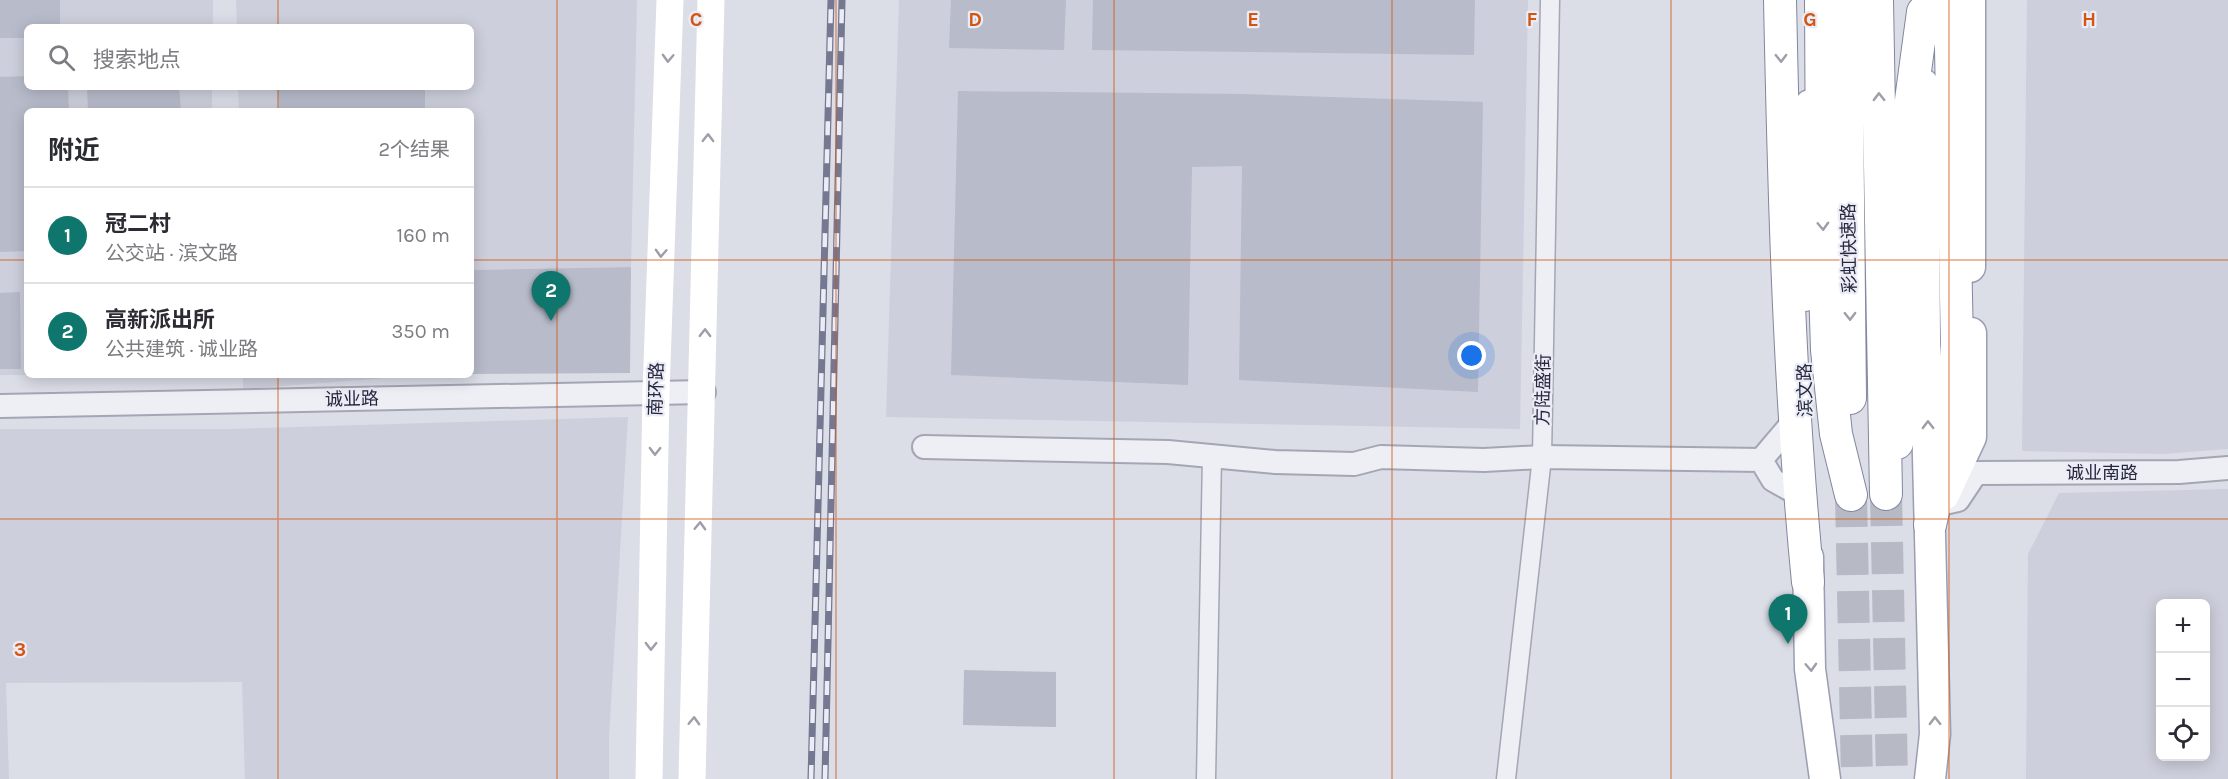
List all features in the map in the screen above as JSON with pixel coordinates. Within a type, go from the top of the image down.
[{"type":"highway","points":[[1780,0],[1783,157],[1794,421],[1809,582]]},
{"type":"highway","name":"彩虹快速路","points":[[1820,0],[1827,350],[1836,434],[1851,495],[1846,0]]},
{"type":"highway","name":"彩虹快速路","points":[[1877,0],[1886,494],[1908,397],[1906,137],[1932,4]]},
{"type":"highway","points":[[1932,4],[1952,162],[1957,345],[1950,436],[1935,515]]},
{"type":"main road","name":"南环路","points":[[649,779],[656,392],[670,0]]},
{"type":"main road","points":[[692,779],[704,392],[711,0]]},
{"type":"main road","name":"滨文路","points":[[1820,0],[1802,195],[1810,669],[1825,779]]},
{"type":"main road","points":[[1935,515],[1972,460],[1970,0]]},
{"type":"main road","points":[[1930,779],[1935,734],[1932,4]]},
{"type":"street","name":"方陆盛街","points":[[1506,779],[1542,457],[1550,0]]},
{"type":"street","name":"诚业路","points":[[0,406],[704,392]]},
{"type":"street","points":[[1761,460],[1794,421]]},
{"type":"street","points":[[924,447],[1168,452],[1275,462],[1354,464],[1382,457],[1484,460],[1542,457],[1761,460]]},
{"type":"street","points":[[1206,779],[1212,456]]},
{"type":"street","points":[[1761,460],[1773,480],[1800,495]]},
{"type":"street","name":"诚业南路","points":[[1972,460],[2179,472],[2228,468]]},
{"type":"shaded area","points":[[0,0],[213,0],[213,24],[24,24],[24,90],[212,90],[212,108],[24,108],[24,375],[0,375]]},
{"type":"shaded area","points":[[236,0],[637,0],[631,267],[474,270],[474,108],[239,108],[238,90],[474,90],[474,24],[237,24]]},
{"type":"shaded area","points":[[899,0],[1528,0],[1520,429],[886,417]]},
{"type":"shaded area","points":[[2027,0],[2228,0],[2228,449],[2163,454],[2022,451]]},
{"type":"shaded area","points":[[243,378],[386,378],[243,389]]},
{"type":"shaded area","points":[[628,417],[609,737],[609,779],[245,779],[242,682],[6,683],[9,779],[0,779],[0,429],[231,429]]},
{"type":"shaded area","points":[[2228,489],[2228,779],[2026,779],[2028,554],[2059,493]]},
{"type":"building","points":[[0,0],[60,0],[60,24],[24,24],[24,38],[0,38]]},
{"type":"building","points":[[951,0],[1066,0],[1064,50],[949,48]]},
{"type":"building","points":[[1093,0],[1475,0],[1474,55],[1092,50]]},
{"type":"building","points":[[24,76],[24,90],[68,90],[69,108],[24,108],[24,251],[0,252],[0,77]]},
{"type":"building","points":[[87,90],[179,90],[181,108],[88,108]]},
{"type":"building","points":[[278,90],[425,90],[425,108],[279,108]]},
{"type":"building","points":[[958,91],[1243,94],[1483,102],[1478,392],[1239,380],[1242,166],[1192,167],[1188,385],[951,375]]},
{"type":"building","points":[[631,267],[630,373],[474,374],[474,270]]},
{"type":"building","points":[[20,292],[21,369],[0,369],[0,293]]},
{"type":"building","points":[[964,670],[1056,672],[1056,727],[963,725]]},
{"type":"tunnel","points":[[1886,494],[1892,779]]},
{"type":"tunnel","points":[[1851,495],[1857,779]]},
{"type":"railway","points":[[811,779],[831,0]]},
{"type":"railway","points":[[825,779],[842,0]]},
{"type":"place","name":"高新派出所","points":[[551,321]]},
{"type":"place","name":"冠二村","points":[[1788,644]]}]
